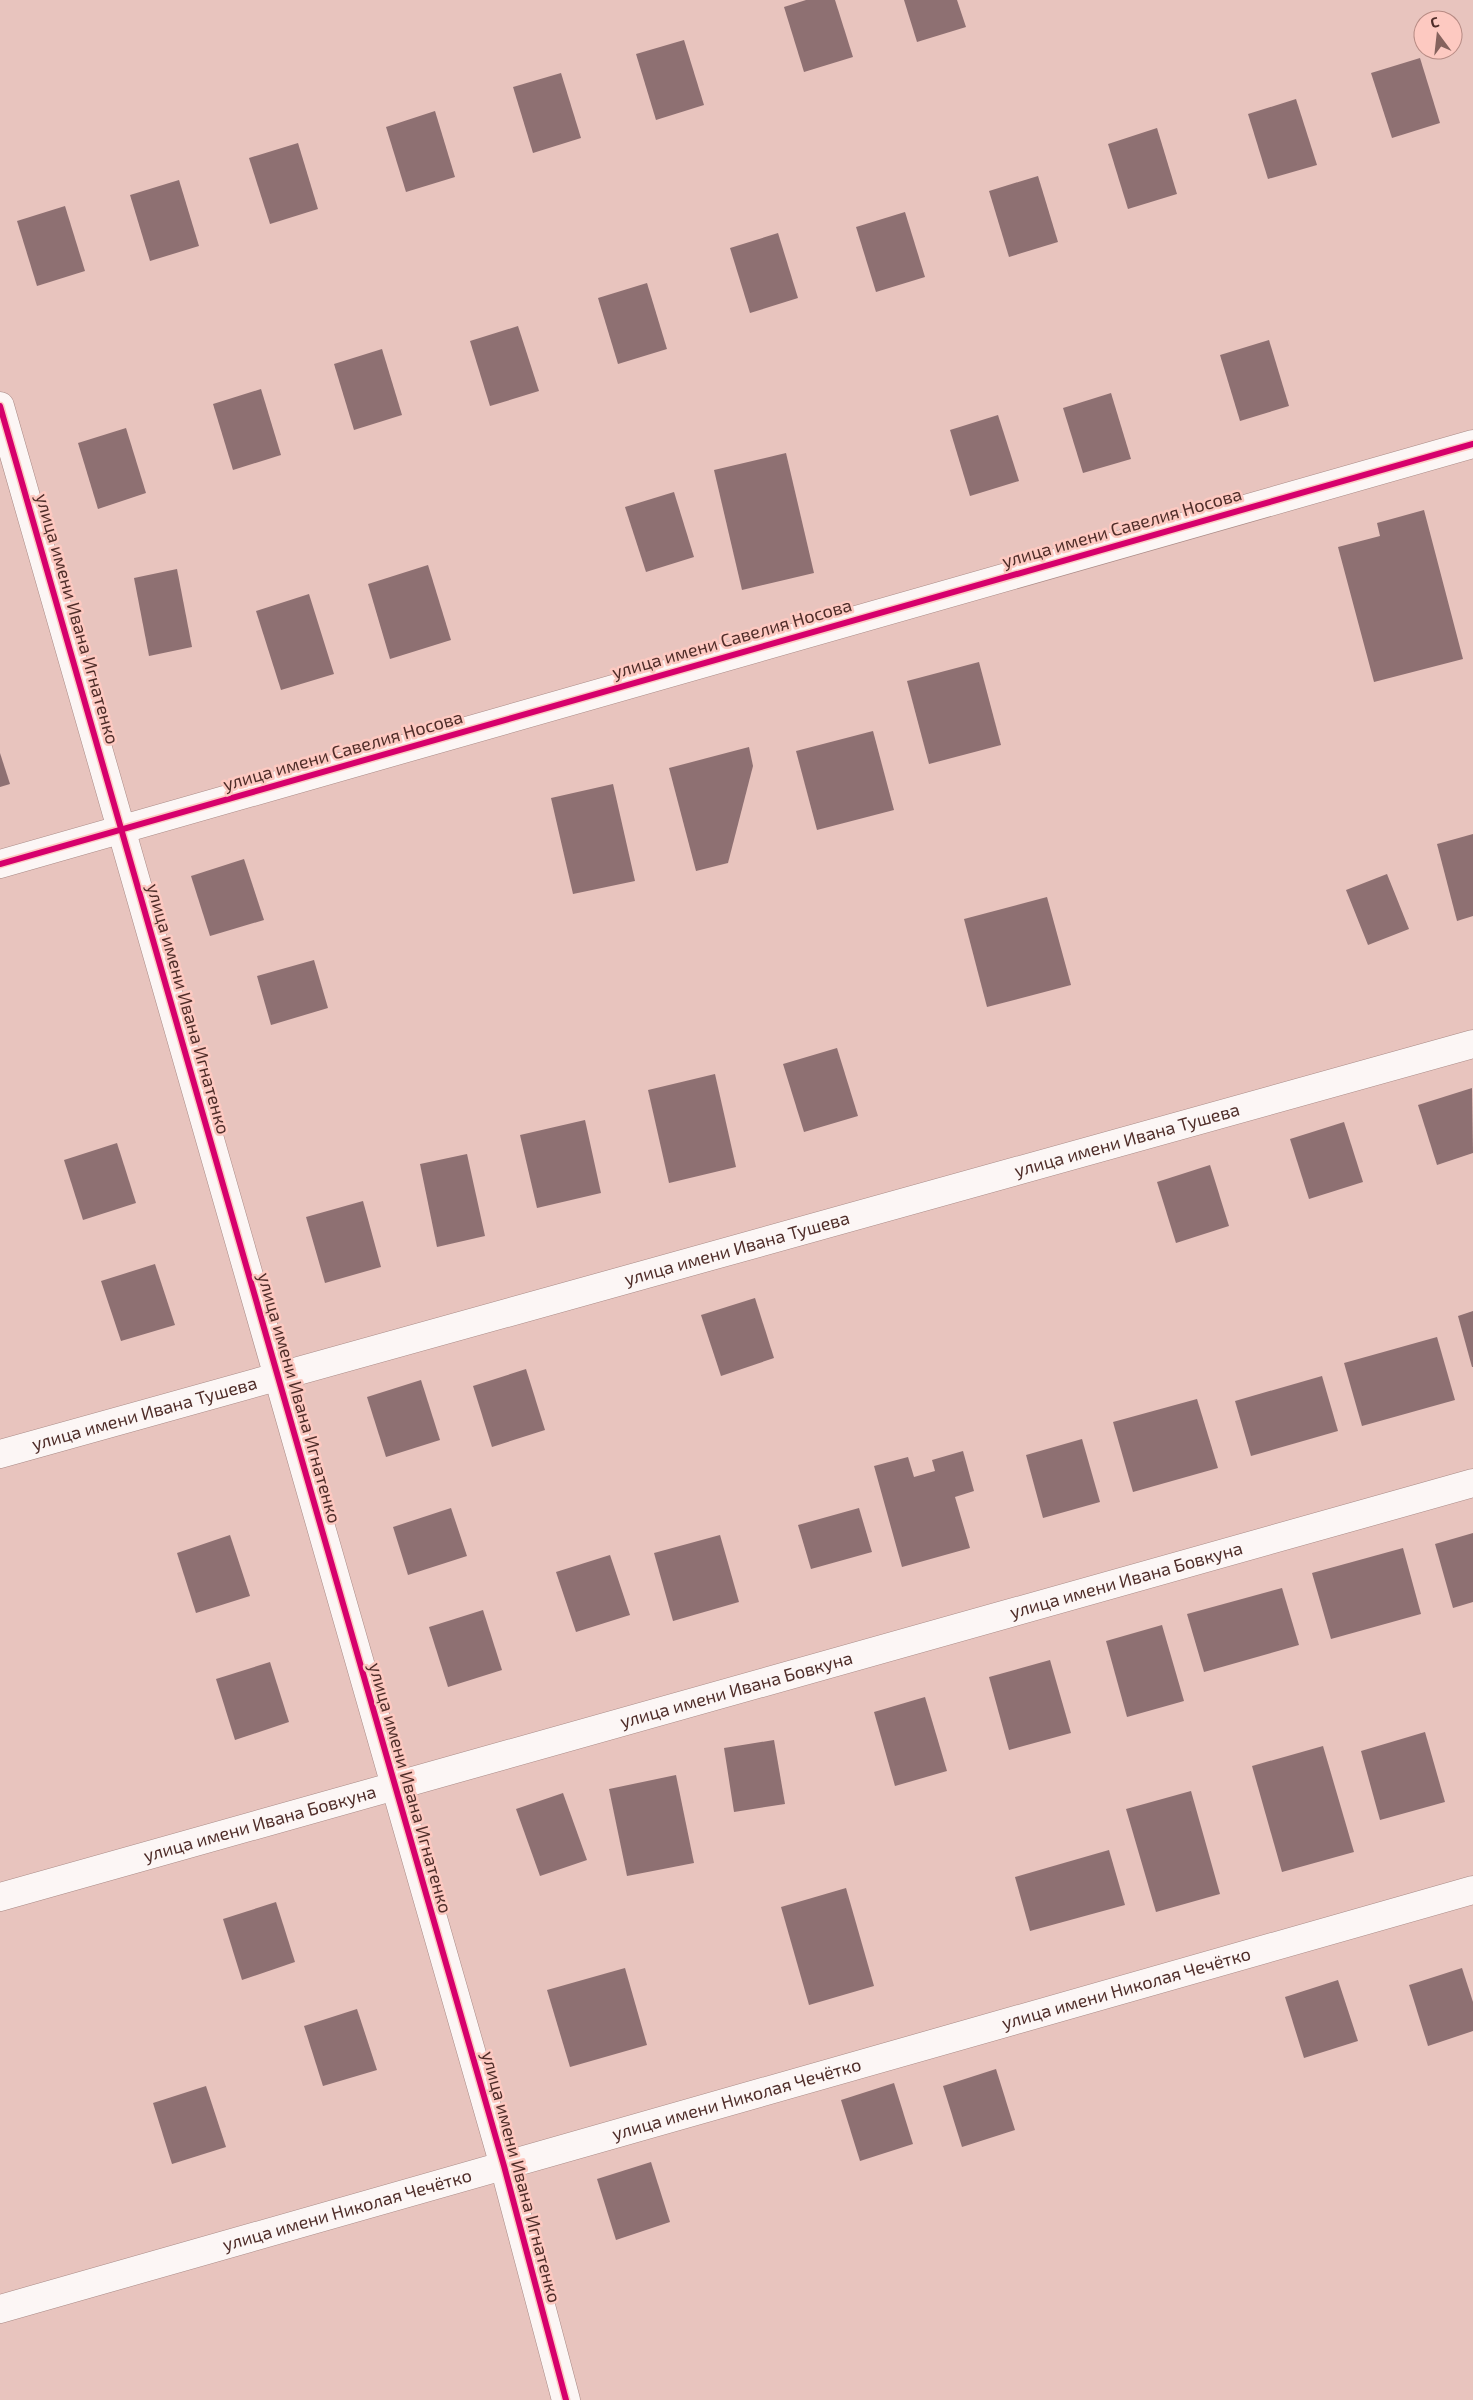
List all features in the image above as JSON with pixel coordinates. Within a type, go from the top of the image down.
[{"type":"street","name":"улица имени Ивана Игнатенко","points":[[0,406],[504,2166],[566,2400]]},
{"type":"street","name":"улица имени Савелия Носова","points":[[0,864],[1473,444]]},
{"type":"street","name":"улица имени Ивана Тушева","points":[[0,1454],[1473,1044]]},
{"type":"street","name":"улица имени Ивана Бовкуна","points":[[0,1897],[1473,1484]]},
{"type":"street","name":"улица имени Николая Чечётко","points":[[0,2309],[1473,1890]]},
{"type":"building","points":[[806,0],[835,0],[853,57],[804,72],[784,7]]},
{"type":"building","points":[[904,0],[957,0],[966,27],[917,42]]},
{"type":"building","points":[[684,40],[704,105],[656,120],[636,54]]},
{"type":"building","points":[[1413,60],[1421,60],[1440,123],[1392,138],[1371,73]]},
{"type":"building","points":[[561,73],[581,138],[533,153],[513,87]]},
{"type":"building","points":[[1296,99],[1317,165],[1268,179],[1248,114]]},
{"type":"building","points":[[435,111],[455,177],[406,192],[386,127]]},
{"type":"building","points":[[1157,128],[1177,194],[1128,209],[1108,144]]},
{"type":"building","points":[[298,143],[318,209],[270,224],[249,158]]},
{"type":"building","points":[[1038,176],[1058,242],[1009,257],[989,191]]},
{"type":"building","points":[[179,180],[199,246],[150,261],[130,195]]},
{"type":"building","points":[[65,206],[85,271],[37,286],[17,221]]},
{"type":"building","points":[[905,212],[925,277],[876,292],[856,227]]},
{"type":"building","points":[[778,233],[798,298],[750,313],[730,248]]},
{"type":"building","points":[[647,283],[667,349],[618,364],[598,298]]},
{"type":"building","points":[[518,326],[539,391],[490,406],[470,341]]},
{"type":"building","points":[[1269,340],[1289,406],[1240,421],[1220,355]]},
{"type":"building","points":[[382,349],[402,415],[354,430],[334,364]]},
{"type":"building","points":[[261,389],[281,455],[233,470],[213,404]]},
{"type":"building","points":[[1111,393],[1131,459],[1083,473],[1063,408]]},
{"type":"building","points":[[998,415],[1019,481],[970,496],[950,430]]},
{"type":"building","points":[[126,428],[146,493],[98,509],[78,443]]},
{"type":"building","points":[[786,453],[814,573],[742,590],[714,470]]},
{"type":"building","points":[[674,492],[694,557],[646,572],[625,507]]},
{"type":"building","points":[[1424,510],[1463,659],[1374,682],[1338,547],[1380,536],[1377,523]]},
{"type":"building","points":[[428,565],[451,640],[390,659],[368,584]]},
{"type":"building","points":[[177,569],[192,647],[149,656],[134,578]]},
{"type":"building","points":[[309,594],[334,674],[281,690],[256,611]]},
{"type":"building","points":[[979,662],[1001,745],[929,764],[907,681]]},
{"type":"building","points":[[873,731],[894,810],[817,830],[796,751]]},
{"type":"building","points":[[749,747],[753,766],[728,863],[696,871],[669,768]]},
{"type":"building","points":[[0,753],[10,784],[0,787]]},
{"type":"building","points":[[613,784],[635,881],[573,894],[551,798]]},
{"type":"building","points":[[1473,834],[1473,916],[1457,921],[1437,844]]},
{"type":"building","points":[[244,859],[264,920],[210,936],[191,876]]},
{"type":"building","points":[[1387,874],[1409,929],[1368,945],[1346,890]]},
{"type":"building","points":[[1047,897],[1071,985],[987,1007],[964,919]]},
{"type":"building","points":[[314,960],[328,1008],[271,1025],[257,976]]},
{"type":"building","points":[[837,1048],[858,1116],[804,1132],[783,1064]]},
{"type":"building","points":[[715,1074],[736,1167],[669,1183],[648,1090]]},
{"type":"building","points":[[1472,1088],[1473,1153],[1437,1165],[1418,1105]]},
{"type":"building","points":[[585,1120],[601,1193],[537,1208],[520,1135]]},
{"type":"building","points":[[1344,1122],[1363,1182],[1309,1199],[1290,1139]]},
{"type":"building","points":[[117,1143],[136,1203],[83,1220],[64,1160]]},
{"type":"building","points":[[467,1154],[485,1236],[437,1247],[420,1164]]},
{"type":"building","points":[[1210,1165],[1229,1226],[1176,1243],[1157,1182]]},
{"type":"building","points":[[363,1201],[381,1267],[325,1283],[306,1217]]},
{"type":"building","points":[[155,1264],[175,1325],[121,1341],[101,1281]]},
{"type":"building","points":[[755,1298],[774,1358],[721,1376],[701,1315]]},
{"type":"building","points":[[1473,1311],[1473,1367],[1472,1367],[1458,1316]]},
{"type":"building","points":[[1437,1337],[1455,1400],[1362,1426],[1344,1363]]},
{"type":"building","points":[[526,1369],[545,1430],[492,1447],[473,1386]]},
{"type":"building","points":[[1322,1376],[1338,1431],[1251,1456],[1235,1401]]},
{"type":"building","points":[[421,1380],[440,1440],[386,1457],[367,1397]]},
{"type":"building","points":[[1197,1399],[1218,1468],[1133,1492],[1113,1422]]},
{"type":"building","points":[[1082,1439],[1100,1502],[1043,1518],[1026,1455]]},
{"type":"building","points":[[963,1451],[974,1491],[955,1497],[970,1548],[902,1567],[874,1466],[908,1457],[914,1477],[935,1471],[932,1460]]},
{"type":"building","points":[[451,1508],[467,1556],[408,1575],[393,1527]]},
{"type":"building","points":[[859,1508],[872,1552],[811,1569],[798,1525]]},
{"type":"building","points":[[1473,1533],[1473,1602],[1453,1608],[1435,1544]]},
{"type":"building","points":[[230,1535],[250,1596],[196,1613],[177,1553]]},
{"type":"building","points":[[720,1535],[739,1602],[673,1621],[654,1553]]},
{"type":"building","points":[[1403,1548],[1421,1614],[1331,1639],[1312,1573]]},
{"type":"building","points":[[610,1555],[630,1615],[576,1632],[556,1572]]},
{"type":"building","points":[[1282,1588],[1299,1645],[1204,1672],[1187,1614]]},
{"type":"building","points":[[483,1610],[502,1670],[448,1687],[429,1627]]},
{"type":"building","points":[[1162,1625],[1184,1701],[1127,1717],[1106,1641]]},
{"type":"building","points":[[1050,1660],[1071,1733],[1009,1750],[989,1677]]},
{"type":"building","points":[[270,1662],[289,1722],[235,1740],[216,1679]]},
{"type":"building","points":[[925,1697],[947,1771],[895,1786],[874,1712]]},
{"type":"building","points":[[1425,1732],[1445,1802],[1380,1820],[1361,1751]]},
{"type":"building","points":[[774,1740],[785,1804],[734,1812],[724,1748]]},
{"type":"building","points":[[1323,1746],[1354,1852],[1282,1872],[1252,1766]]},
{"type":"building","points":[[676,1775],[694,1863],[627,1876],[609,1789]]},
{"type":"building","points":[[1191,1791],[1220,1894],[1156,1912],[1126,1809]]},
{"type":"building","points":[[563,1793],[587,1860],[540,1876],[516,1809]]},
{"type":"building","points":[[1109,1850],[1125,1905],[1030,1931],[1015,1877]]},
{"type":"building","points":[[846,1888],[874,1986],[809,2005],[781,1907]]},
{"type":"building","points":[[276,1902],[295,1962],[242,1980],[223,1919]]},
{"type":"building","points":[[625,1968],[647,2045],[570,2067],[547,1990]]},
{"type":"building","points":[[1462,1968],[1473,2002],[1473,2031],[1428,2046],[1409,1985]]},
{"type":"building","points":[[1338,1980],[1358,2041],[1304,2058],[1285,1997]]},
{"type":"building","points":[[357,2009],[377,2070],[323,2086],[304,2026]]},
{"type":"building","points":[[996,2069],[1015,2130],[962,2147],[943,2086]]},
{"type":"building","points":[[894,2083],[913,2144],[860,2161],[841,2100]]},
{"type":"building","points":[[206,2086],[226,2147],[172,2164],[153,2103]]},
{"type":"building","points":[[651,2162],[670,2222],[616,2240],[597,2179]]},
{"type":"cycle path","points":[[0,406],[504,2166],[566,2400]]},
{"type":"cycle path","points":[[0,864],[1473,444]]}]
